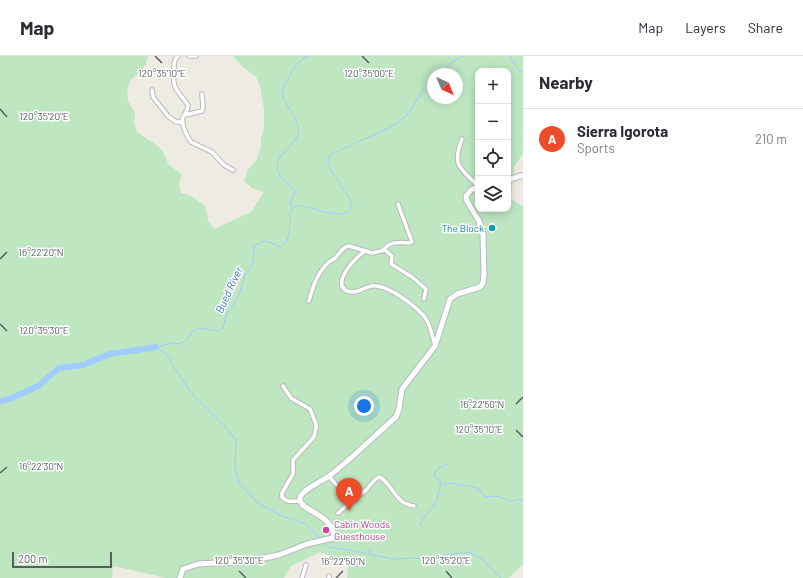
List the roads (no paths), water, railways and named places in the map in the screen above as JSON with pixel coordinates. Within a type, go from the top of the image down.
[{"type":"main road","points":[[511,179],[523,175]]},
{"type":"main road","points":[[180,578],[183,569],[198,564],[235,562],[279,555],[334,536],[331,527],[320,515],[308,509],[300,501],[302,494],[329,476],[396,417],[399,409],[402,389],[435,346],[450,299],[457,294],[480,287],[483,283],[483,234],[466,196],[475,188]]},
{"type":"street","points":[[178,56],[174,63],[173,81],[176,89],[188,105],[183,122],[191,142],[212,152],[220,162],[233,170]]},
{"type":"street","points":[[189,56],[196,56]]},
{"type":"street","points":[[152,90],[153,97],[168,116],[176,122],[183,122]]},
{"type":"street","points":[[185,115],[202,111],[202,94]]},
{"type":"street","points":[[462,139],[457,156],[459,167],[475,183]]},
{"type":"street","points":[[309,301],[317,276],[344,248],[352,246],[375,253],[383,250],[389,244],[396,241],[412,242],[398,204]]},
{"type":"street","points":[[383,250],[392,256],[391,264],[426,288],[424,299]]},
{"type":"street","points":[[366,251],[361,254],[344,274],[341,282],[342,287],[346,290],[354,292],[371,286],[377,286],[404,299],[416,308],[426,320],[435,346]]},
{"type":"street","points":[[283,386],[291,398],[310,410],[316,424],[312,440],[294,458],[293,474],[282,493],[282,497],[287,501],[300,501]]},
{"type":"street","points":[[329,476],[340,490],[359,495]]},
{"type":"street","points":[[338,513],[380,477],[388,483],[400,501],[407,505],[414,506]]},
{"type":"street","points":[[302,578],[306,565]]},
{"type":"waterway","points":[[293,208],[290,203],[295,192],[280,177],[277,167],[278,160],[281,155],[297,136],[298,125],[284,99],[282,90],[296,65],[304,58],[309,56]]},
{"type":"waterway","name":"Bued River","points":[[446,68],[451,63],[463,56]]},
{"type":"waterway","name":"Bued River","points":[[510,56],[519,71],[523,72]]},
{"type":"waterway","name":"Bued River","points":[[156,347],[172,343],[180,344],[188,339],[192,332],[199,328],[217,331],[223,328],[227,313],[238,298],[245,275],[252,265],[254,247],[264,241],[280,247],[284,245],[289,232],[290,212],[296,206],[338,214],[345,213],[350,209],[351,201],[328,163],[330,155],[397,123],[407,115],[427,85]]},
{"type":"waterway","points":[[156,347],[170,357],[173,366],[193,395],[224,425],[236,440],[235,466],[239,483],[259,504],[282,516],[306,524],[321,539]]},
{"type":"waterway","name":"Bued River","points":[[0,401],[10,399],[38,386],[59,368],[83,365],[110,354],[156,347]]},
{"type":"waterway","points":[[420,525],[435,504],[438,496],[441,482],[434,476],[434,474],[439,468],[447,464]]},
{"type":"waterway","points":[[441,482],[444,485],[450,483],[478,488],[485,497],[496,496],[511,501],[523,499]]},
{"type":"waterway","points":[[374,539],[376,534]]},
{"type":"waterway","points":[[324,543],[328,547],[392,559],[423,558],[469,552],[482,559],[501,578]]},
{"type":"waterway","points":[[368,554],[371,549]]},
{"type":"place","name":"The Block","points":[[492,228]]},
{"type":"place","name":"Sierra Igorota","points":[[349,511]]},
{"type":"place","name":"Cabin Woods Guesthouse","points":[[326,530]]}]
